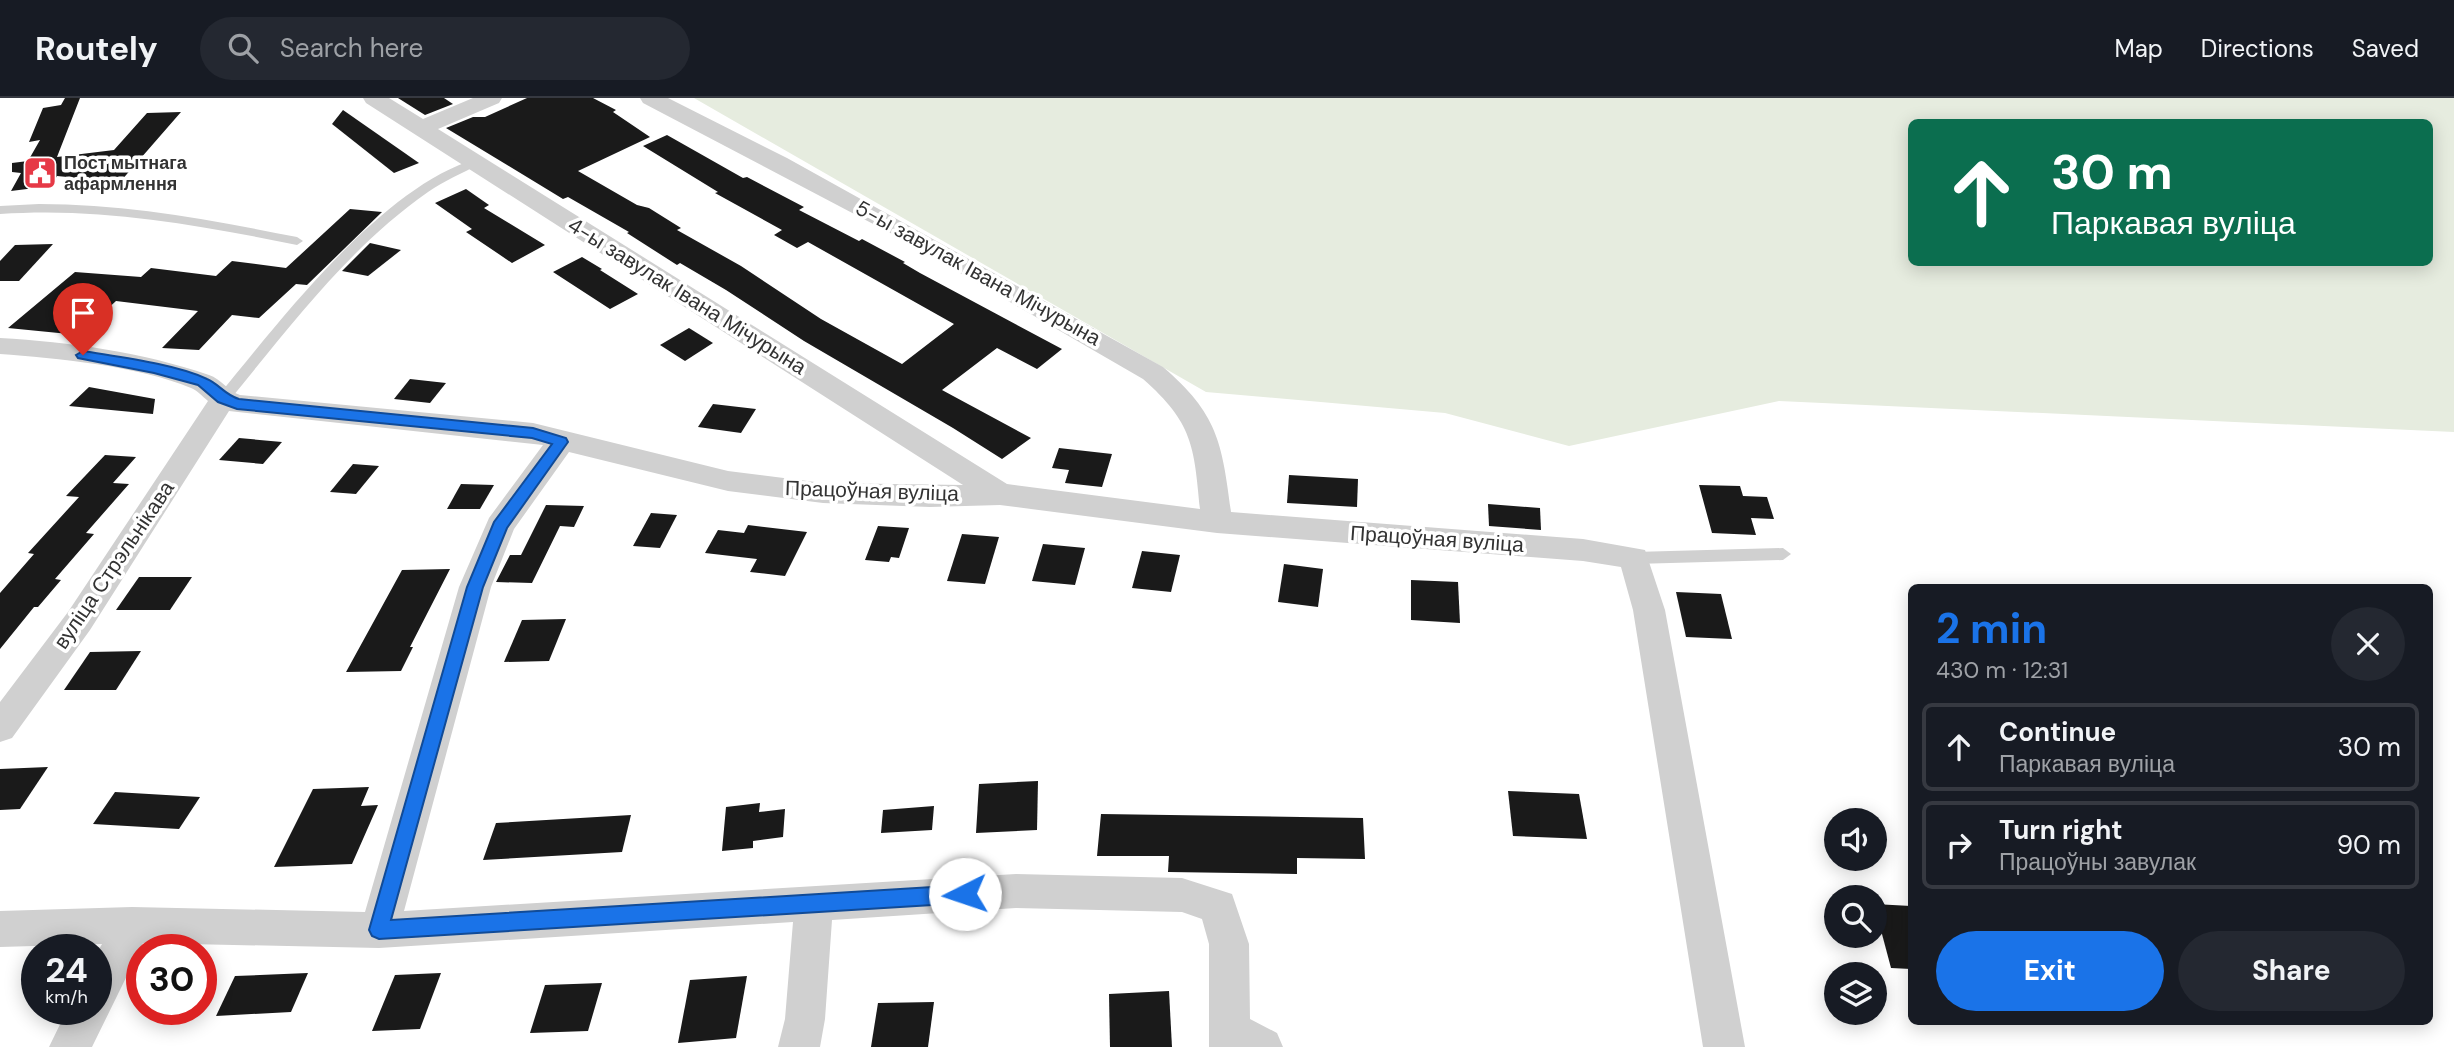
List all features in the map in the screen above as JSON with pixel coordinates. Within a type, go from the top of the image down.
[{"type":"street","name":"4-ы завулак Івана Мічурына","points":[[374,98],[1000,494]]},
{"type":"street","points":[[422,128],[491,98]]},
{"type":"street","name":"5-ы завулак Івана Мічурына","points":[[652,98],[775,159],[983,273],[1153,373],[1177,395],[1196,418],[1206,449],[1217,522]]},
{"type":"street","name":"Працоўная вуліца","points":[[0,346],[57,350],[155,369],[203,382],[223,399],[237,404],[533,433],[728,481],[823,493],[930,496],[1000,494],[1217,522],[1583,550],[1634,558]]},
{"type":"street","name":"вуліца Стрэльнікава","points":[[0,728],[79,621],[223,399]]},
{"type":"street","points":[[379,930],[475,587],[500,526],[561,442]]},
{"type":"street","points":[[930,496],[957,466]]},
{"type":"street","points":[[1634,558],[1649,611],[1724,1047]]},
{"type":"street","points":[[0,929],[132,925],[379,930],[1016,891],[1182,895],[1218,906],[1228,944],[1241,1041]]},
{"type":"street","points":[[799,1047],[805,1019],[814,904]]},
{"type":"street","points":[[112,964],[132,925]]},
{"type":"street","points":[[70,1047],[81,1025]]},
{"type":"lane","points":[[223,399],[303,302],[399,208],[426,188],[476,162]]},
{"type":"lane","points":[[0,210],[83,205],[143,212],[297,241]]},
{"type":"lane","points":[[1634,558],[1783,554]]},
{"type":"shaded area","points":[[694,98],[2454,98],[2454,432],[1779,401],[1569,446],[1445,413],[1206,392]]},
{"type":"building","points":[[65,98],[80,98],[57,157],[114,150],[147,113],[181,112],[120,182],[57,176],[51,186],[11,191],[21,173],[12,172],[12,163],[28,161],[40,140],[29,142],[43,108],[61,105]]},
{"type":"building","points":[[398,98],[444,98],[453,104],[425,115]]},
{"type":"building","points":[[527,98],[593,98],[616,110],[613,112],[650,137],[578,171],[637,205],[649,208],[681,228],[677,230],[741,266],[821,319],[902,364],[954,324],[808,242],[797,248],[774,235],[782,230],[715,193],[718,192],[643,146],[667,135],[743,178],[747,177],[804,207],[799,210],[859,241],[862,239],[1062,349],[1037,369],[997,348],[942,390],[1031,438],[1002,459],[804,341],[726,290],[680,263],[677,265],[627,233],[629,232],[568,197],[563,199],[446,128],[473,117],[485,117]]},
{"type":"building","points":[[343,110],[419,163],[394,173],[332,124]]},
{"type":"building","points":[[466,189],[489,205],[484,208],[545,245],[512,263],[466,232],[472,229],[435,203]]},
{"type":"building","points":[[350,209],[382,212],[307,285],[296,284],[259,318],[232,315],[199,350],[162,348],[198,311],[116,301],[79,335],[8,328],[75,272],[141,277],[151,268],[216,276],[232,261],[286,268]]},
{"type":"building","points":[[370,243],[401,250],[368,276],[342,271]]},
{"type":"building","points":[[53,244],[19,281],[0,281],[0,261],[15,245]]},
{"type":"building","points":[[582,257],[638,294],[610,309],[553,272]]},
{"type":"building","points":[[689,328],[713,343],[685,361],[660,345]]},
{"type":"building","points":[[410,379],[446,383],[430,403],[394,399]]},
{"type":"building","points":[[89,387],[155,399],[153,414],[69,406]]},
{"type":"building","points":[[713,404],[756,409],[741,433],[698,427]]},
{"type":"building","points":[[239,438],[282,442],[263,464],[219,460]]},
{"type":"building","points":[[1059,448],[1112,454],[1102,487],[1065,483],[1069,470],[1052,468]]},
{"type":"building","points":[[105,455],[136,457],[113,483],[129,484],[86,533],[94,534],[55,579],[61,580],[38,607],[34,607],[0,649],[0,593],[34,554],[28,553],[79,497],[66,496]]},
{"type":"building","points":[[353,464],[379,466],[356,494],[330,492]]},
{"type":"building","points":[[1289,475],[1358,479],[1357,507],[1287,503]]},
{"type":"building","points":[[461,484],[494,485],[480,509],[447,509]]},
{"type":"building","points":[[1699,485],[1740,486],[1743,496],[1767,497],[1774,519],[1751,518],[1756,535],[1712,533]]},
{"type":"building","points":[[1488,504],[1540,508],[1541,530],[1489,526]]},
{"type":"building","points":[[546,505],[584,506],[574,527],[560,526],[532,583],[496,582],[510,555],[521,555]]},
{"type":"building","points":[[651,513],[677,515],[660,548],[633,546]]},
{"type":"building","points":[[748,525],[807,532],[785,576],[750,572],[757,559],[705,553],[718,530],[744,533]]},
{"type":"building","points":[[878,526],[909,528],[899,558],[891,557],[889,562],[865,560]]},
{"type":"building","points":[[962,534],[999,537],[985,584],[947,581]]},
{"type":"building","points":[[1043,544],[1085,548],[1075,585],[1032,581]]},
{"type":"building","points":[[1142,551],[1180,555],[1171,592],[1132,588]]},
{"type":"building","points":[[1284,564],[1323,569],[1318,607],[1278,602]]},
{"type":"building","points":[[450,569],[410,647],[413,647],[401,671],[346,672],[402,570]]},
{"type":"building","points":[[139,577],[192,577],[170,610],[116,610]]},
{"type":"building","points":[[1411,580],[1458,582],[1460,623],[1411,620]]},
{"type":"building","points":[[1676,592],[1721,594],[1732,639],[1686,637]]},
{"type":"building","points":[[566,619],[549,661],[504,662],[522,620]]},
{"type":"building","points":[[141,651],[116,690],[64,690],[90,652]]},
{"type":"building","points":[[48,767],[20,809],[0,810],[0,769]]},
{"type":"building","points":[[1038,781],[1037,830],[976,833],[979,784]]},
{"type":"building","points":[[369,787],[361,806],[378,805],[352,864],[274,867],[313,789]]},
{"type":"building","points":[[1508,791],[1579,794],[1587,839],[1513,836]]},
{"type":"building","points":[[115,792],[200,797],[179,829],[93,824]]},
{"type":"building","points":[[760,803],[759,812],[785,809],[783,837],[753,841],[753,848],[722,851],[726,807]]},
{"type":"building","points":[[934,806],[932,830],[881,833],[883,810]]},
{"type":"building","points":[[1101,814],[1363,818],[1365,859],[1297,858],[1297,874],[1168,872],[1169,856],[1097,856]]},
{"type":"building","points":[[631,815],[622,852],[483,860],[496,823]]},
{"type":"building","points":[[1887,905],[1908,906],[1908,969],[1891,968],[1886,948]]},
{"type":"building","points":[[308,973],[291,1012],[217,1016],[235,976]]},
{"type":"building","points":[[441,973],[420,1029],[372,1031],[395,975]]},
{"type":"building","points":[[747,976],[736,1038],[678,1043],[690,980]]},
{"type":"building","points":[[602,983],[588,1031],[530,1033],[545,985]]},
{"type":"building","points":[[1169,991],[1172,1047],[1110,1047],[1109,994]]},
{"type":"building","points":[[934,1002],[928,1047],[871,1047],[878,1003]]},
{"type":"place","name":"Пост мытнага афармлення","points":[[40,173]]},
{"type":"route","points":[[83,355],[155,369],[203,382],[223,399],[237,404],[533,433],[561,442],[500,526],[475,587],[379,930],[965,894]]}]
